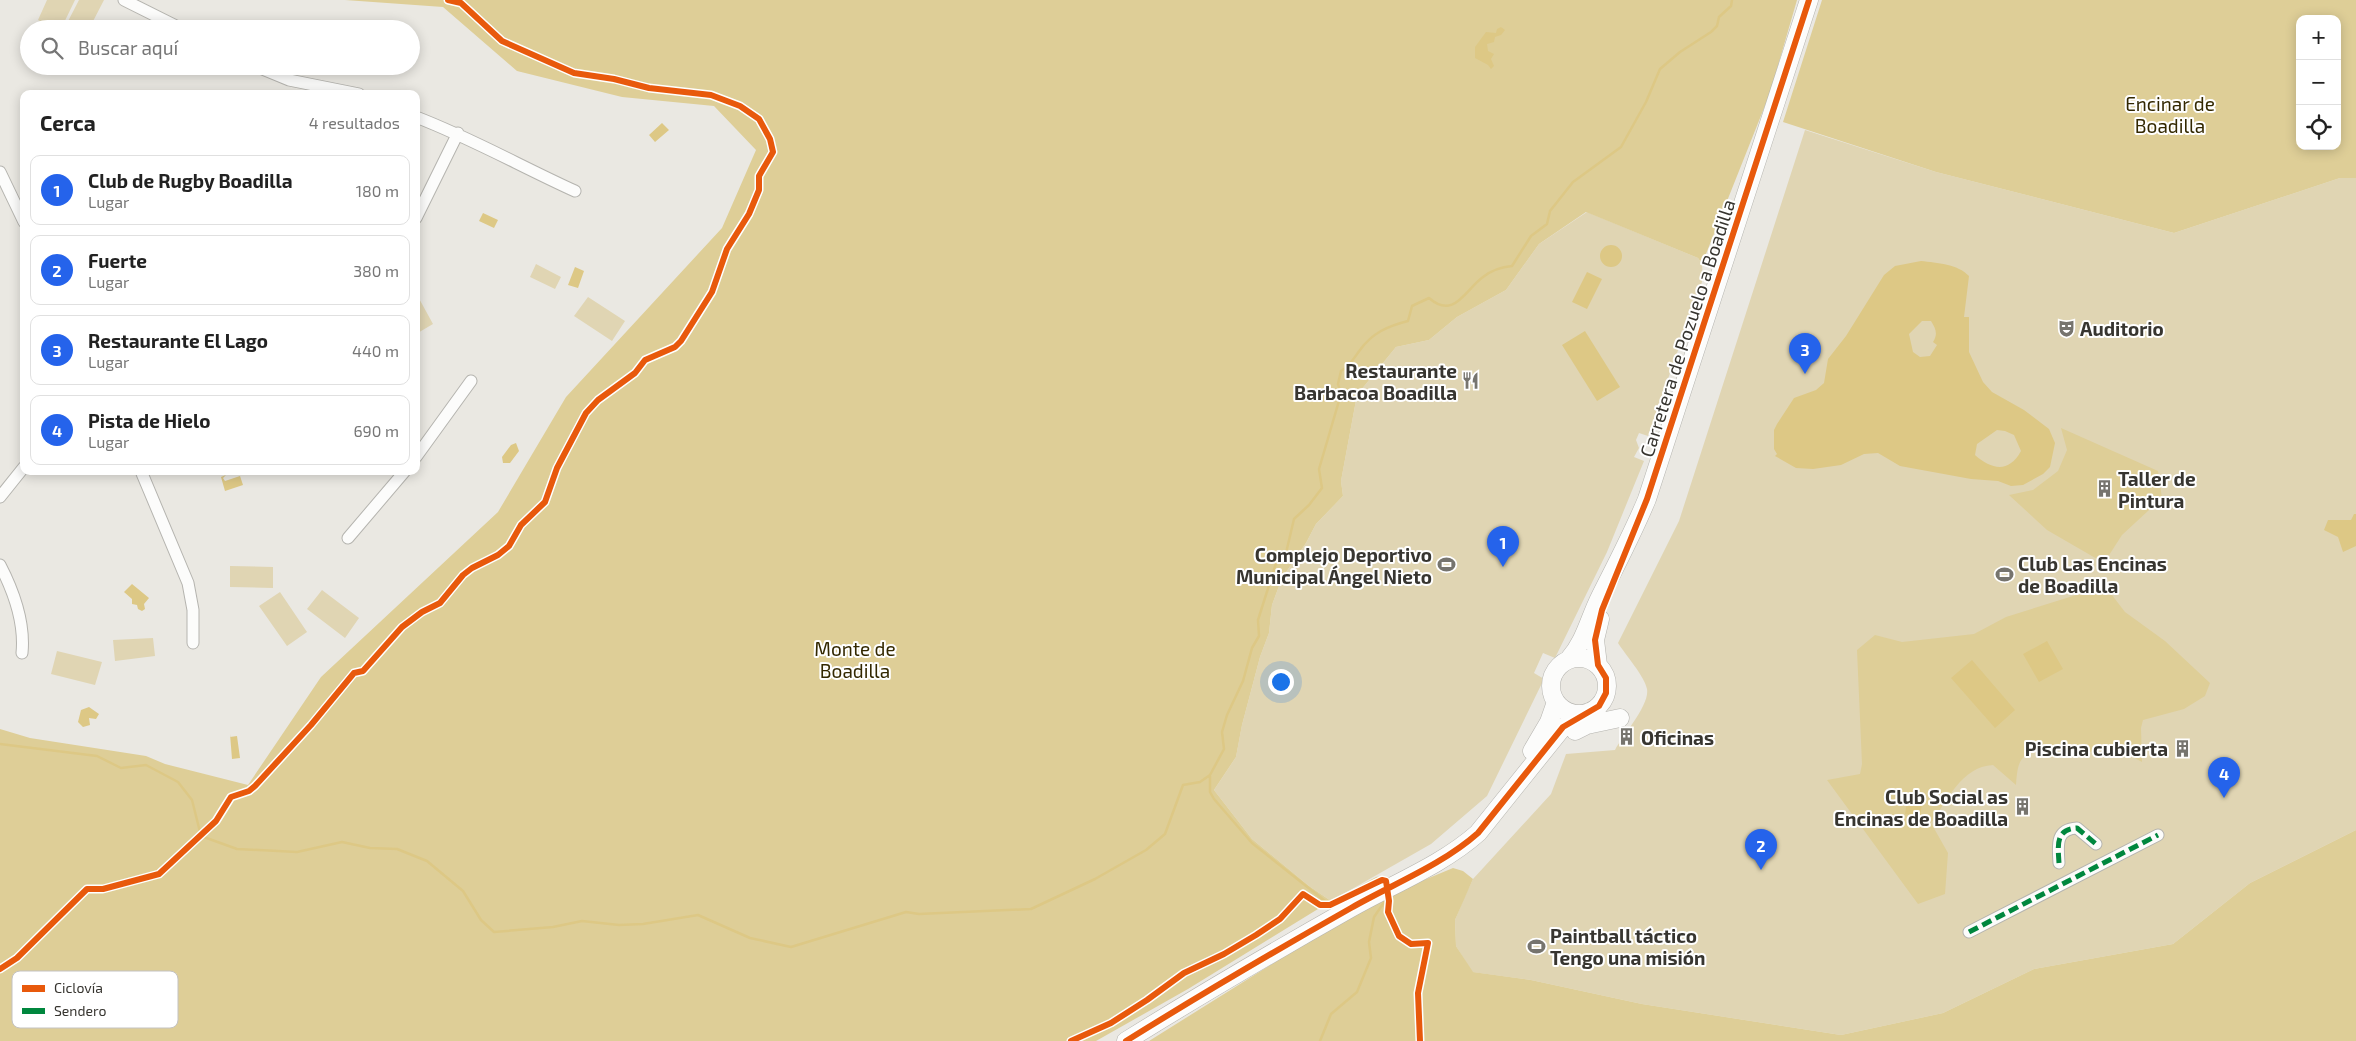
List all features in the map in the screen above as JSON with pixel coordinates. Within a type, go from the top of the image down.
[{"type":"main road","name":"Carretera de Pozuelo a Boadilla","points":[[1598,665],[1596,640],[1602,610],[1647,499],[1808,0]]},
{"type":"main road","name":"Carretera de Pozuelo a Boadilla","points":[[1569,659],[1585,637],[1599,599],[1625,550]]},
{"type":"main road","points":[[1478,833],[1564,727],[1589,712],[1599,706],[1606,693],[1606,678],[1598,665],[1584,658],[1569,659],[1560,664],[1551,679],[1552,695],[1556,702],[1567,712],[1582,714],[1589,712]]},
{"type":"main road","points":[[1447,854],[1487,813],[1524,764],[1546,728],[1556,702]]},
{"type":"main road","points":[[1126,1041],[1251,964],[1466,844],[1513,798],[1556,749],[1575,732],[1600,721],[1620,718]]},
{"type":"street","points":[[124,0],[164,20]]},
{"type":"street","points":[[277,75],[289,80],[339,90]]},
{"type":"street","points":[[420,118],[458,133],[506,160],[575,191]]},
{"type":"street","points":[[420,210],[458,133]]},
{"type":"street","points":[[0,172],[20,214]]},
{"type":"street","points":[[420,450],[471,381]]},
{"type":"street","points":[[0,497],[20,472]]},
{"type":"street","points":[[143,475],[188,583],[193,610],[193,643]]},
{"type":"street","points":[[348,538],[401,475]]},
{"type":"street","points":[[0,565],[19,612],[23,641],[22,653]]},
{"type":"street","points":[[2059,863],[2058,838],[2062,832],[2076,828],[2086,833],[2096,844]]},
{"type":"street","points":[[1969,932],[2158,835]]},
{"type":"shaded area","points":[[47,0],[75,0],[65,20],[38,20]]},
{"type":"shaded area","points":[[79,0],[104,0],[94,20],[69,20]]},
{"type":"shaded area","points":[[1501,27],[1505,30],[1501,35],[1495,37],[1494,42],[1487,44],[1488,51],[1494,54],[1491,59],[1494,66],[1491,69],[1488,65],[1475,58],[1475,47],[1486,32],[1496,33],[1497,29]]},
{"type":"shaded area","points":[[662,123],[669,130],[655,142],[649,135]]},
{"type":"shaded area","name":"Club Las Encinas de Boadilla","points":[[1805,130],[1936,172],[2174,233],[2340,178],[2356,178],[2356,830],[2250,883],[2173,944],[2034,969],[1943,1013],[1841,1035],[1642,1004],[1531,980],[1472,972],[1456,946],[1455,920],[1473,879],[1551,794],[1566,754],[1615,750],[1635,720],[1647,696],[1647,689],[1639,672],[1618,643],[1679,521]]},
{"type":"shaded area","name":"Complejo Deportivo Municipal Ángel Nieto","points":[[1587,212],[1698,258],[1702,264],[1703,279],[1648,436],[1639,433],[1636,440],[1639,448],[1634,457],[1644,461],[1607,552],[1555,658],[1543,653],[1534,673],[1544,679],[1487,796],[1431,844],[1331,901],[1309,886],[1252,839],[1214,790],[1236,757],[1242,725],[1260,657],[1269,633],[1272,605],[1282,578],[1306,543],[1316,524],[1343,496],[1341,481],[1357,395],[1396,347],[1429,340],[1457,317],[1506,290],[1539,244]]},
{"type":"shaded area","points":[[483,213],[498,220],[494,228],[479,221]]},
{"type":"shaded area","points":[[1611,245],[1621,252],[1622,256],[1615,266],[1611,267],[1601,260],[1600,256],[1607,246]]},
{"type":"shaded area","points":[[1921,261],[1934,262],[1959,269],[1969,276],[1964,317],[1969,317],[1969,352],[1983,382],[1992,392],[2024,410],[2049,429],[2055,443],[2050,467],[2043,474],[2023,485],[2011,486],[1998,481],[1971,479],[1900,466],[1878,453],[1864,454],[1841,465],[1813,469],[1796,468],[1775,456],[1777,454],[1774,449],[1774,430],[1777,424],[1794,398],[1816,390],[1824,383],[1828,359],[1846,336],[1884,275],[1895,266]],"holes":[[[1922,321],[1931,321],[1936,332],[1933,342],[1937,345],[1930,356],[1920,357],[1913,352],[1909,334]],[[1997,430],[2014,435],[2021,451],[2011,463],[2000,467],[1988,464],[1975,455],[1977,444]]]},
{"type":"shaded area","points":[[536,264],[561,277],[555,289],[530,277]]},
{"type":"shaded area","points":[[575,267],[584,271],[578,288],[568,285]]},
{"type":"shaded area","points":[[1587,272],[1602,279],[1587,309],[1572,302]]},
{"type":"shaded area","points":[[588,297],[625,321],[612,341],[574,316]]},
{"type":"shaded area","points":[[420,300],[433,324],[420,332]]},
{"type":"shaded area","points":[[1585,331],[1620,387],[1597,401],[1562,345]]},
{"type":"shaded area","points":[[516,443],[519,451],[510,463],[503,463],[502,457],[511,445]]},
{"type":"shaded area","points":[[226,475],[223,478],[225,481],[240,476],[243,485],[225,491],[221,477]]},
{"type":"shaded area","points":[[2354,514],[2356,514],[2356,546],[2343,552],[2338,537],[2324,530],[2328,520],[2351,520]]},
{"type":"shaded area","points":[[230,566],[273,567],[273,588],[230,587]]},
{"type":"shaded area","points":[[132,584],[149,598],[144,604],[145,609],[142,611],[138,609],[137,605],[132,604],[132,599],[124,592]]},
{"type":"shaded area","points":[[322,590],[359,618],[345,638],[307,609]]},
{"type":"shaded area","points":[[280,592],[307,632],[287,646],[259,606]]},
{"type":"shaded area","points":[[153,638],[155,656],[115,661],[113,640]]},
{"type":"shaded area","points":[[2047,641],[2063,669],[2039,682],[2023,654]]},
{"type":"shaded area","points":[[57,651],[102,662],[95,685],[51,674]]},
{"type":"shaded area","points":[[1972,660],[2015,710],[1995,728],[1951,678]]},
{"type":"shaded area","points":[[89,707],[99,714],[96,719],[89,718],[90,725],[83,727],[78,722],[81,710]]},
{"type":"shaded area","points":[[237,736],[240,758],[232,759],[230,737]]},
{"type":"shaded area","points":[[1908,795],[1923,798],[1920,816],[1905,814]]},
{"type":"green space","name":"Monte de Boadilla","points":[[345,0],[1797,0],[1770,93],[1702,264],[1698,258],[1586,212],[1539,244],[1506,290],[1457,317],[1429,340],[1396,347],[1357,395],[1341,481],[1343,496],[1316,524],[1306,543],[1282,578],[1272,605],[1269,633],[1260,657],[1242,725],[1236,757],[1214,790],[1252,839],[1309,886],[1331,901],[1188,989],[1096,1041],[0,1041],[0,729],[30,738],[146,756],[165,764],[248,785],[321,677],[498,512],[566,397],[722,228],[756,150],[714,106],[622,97],[517,71],[443,7]]},
{"type":"green space","name":"Encinar de Boadilla","points":[[1822,0],[2356,0],[2356,178],[2340,178],[2174,233],[1936,172],[1783,122]]},
{"type":"green space","points":[[2061,428],[2158,471],[2162,498],[2122,535],[2104,563],[2047,530],[2009,495],[2033,490],[2058,471],[2067,450]]},
{"type":"green space","points":[[2105,586],[2125,612],[2165,641],[2210,683],[2205,696],[2184,709],[2143,720],[2141,728],[2142,762],[2113,746],[2086,753],[2072,753],[2045,745],[2022,759],[2018,768],[2016,785],[1993,765],[1982,767],[1972,772],[1956,786],[1931,823],[1948,853],[1945,894],[1918,904],[1827,780],[1860,774],[1862,764],[1857,650],[1875,635],[1902,642],[1974,634],[2006,617]]},
{"type":"green space","points":[[2356,830],[2356,1041],[1149,1041],[1323,932],[1405,888],[1453,868],[1463,871],[1473,879],[1455,920],[1456,946],[1473,972],[1531,980],[1642,1004],[1841,1035],[1943,1013],[2034,969],[2173,944],[2250,883]]},
{"type":"waterway","points":[[0,744],[97,756],[121,768],[146,765],[178,782],[192,800],[201,836],[237,849],[297,852],[342,842],[370,848],[397,849],[427,861],[463,891],[481,920],[494,932],[553,927],[582,921],[619,925],[643,924],[698,915],[750,938],[791,947],[906,912],[919,914],[1031,909],[1095,879],[1146,850],[1165,834],[1183,785],[1200,782],[1210,775],[1224,749],[1222,732],[1227,715],[1243,681],[1252,648],[1259,636],[1258,620],[1277,560],[1286,553],[1294,519],[1309,505],[1322,488],[1319,469],[1341,394],[1338,384],[1341,371],[1350,364],[1365,344],[1375,335],[1394,325],[1408,321],[1412,306],[1429,298],[1445,306],[1452,304],[1459,301],[1486,275],[1496,269],[1512,266],[1531,236],[1547,224],[1550,211],[1573,182],[1621,147],[1646,102],[1660,69],[1680,52],[1711,32],[1717,26],[1719,17],[1731,6],[1732,0]]},
{"type":"waterway","points":[[1210,776],[1210,792],[1214,799],[1252,843],[1325,901],[1330,903],[1377,878],[1383,878],[1384,882]]},
{"type":"waterway","points":[[1320,1041],[1331,1014],[1357,992],[1371,958],[1369,942],[1374,917],[1387,898]]},
{"type":"marked path","points":[[2059,863],[2059,839],[2061,835],[2070,829],[2077,828],[2096,844]]},
{"type":"marked path","points":[[1969,932],[2158,835]]},
{"type":"cycle path","points":[[0,969],[17,958],[87,889],[103,889],[159,874],[216,821],[231,797],[249,791],[255,786],[311,725],[354,673],[363,671],[402,627],[422,612],[440,603],[463,575],[472,568],[498,555],[509,546],[521,525],[545,502],[557,468],[586,413],[598,400],[635,373],[645,360],[675,347],[681,341],[712,292],[727,249],[749,214],[759,190],[759,176],[773,152],[770,139],[759,119],[740,106],[711,95],[649,88],[614,79],[574,73],[502,41],[461,3],[448,0]]},
{"type":"cycle path","points":[[1126,1041],[1351,908],[1449,855],[1478,833],[1563,727],[1599,706],[1606,693],[1606,678],[1598,665],[1595,640],[1602,610],[1647,499],[1809,0]]},
{"type":"cycle path","points":[[1071,1041],[1111,1023],[1184,973],[1224,954],[1256,935],[1280,919],[1303,894],[1320,905],[1330,905],[1382,880],[1386,881],[1389,901],[1388,912],[1399,936],[1411,944],[1428,943],[1418,993],[1420,1041]]},
{"type":"place","name":"Auditorio","points":[[2066,328]]},
{"type":"place","name":"Restaurante El Lago","points":[[1805,374]]},
{"type":"place","name":"Restaurante Barbacoa Boadilla","points":[[1471,381]]},
{"type":"place","name":"Taller de Pintura","points":[[2104,489]]},
{"type":"place","name":"Complejo Deportivo Municipal Ángel Nieto","points":[[1446,565]]},
{"type":"place","name":"Club de Rugby Boadilla","points":[[1503,567]]},
{"type":"place","name":"Club Las Encinas de Boadilla","points":[[2004,574]]},
{"type":"place","name":"Oficinas","points":[[1627,737]]},
{"type":"place","name":"Piscina cubierta","points":[[2182,748]]},
{"type":"place","name":"Pista de Hielo","points":[[2224,798]]},
{"type":"place","name":"Club Social as Encinas de Boadilla","points":[[2022,807]]},
{"type":"place","name":"Fuerte","points":[[1761,870]]},
{"type":"place","name":"Paintball táctico Tengo una misión","points":[[1536,946]]}]
